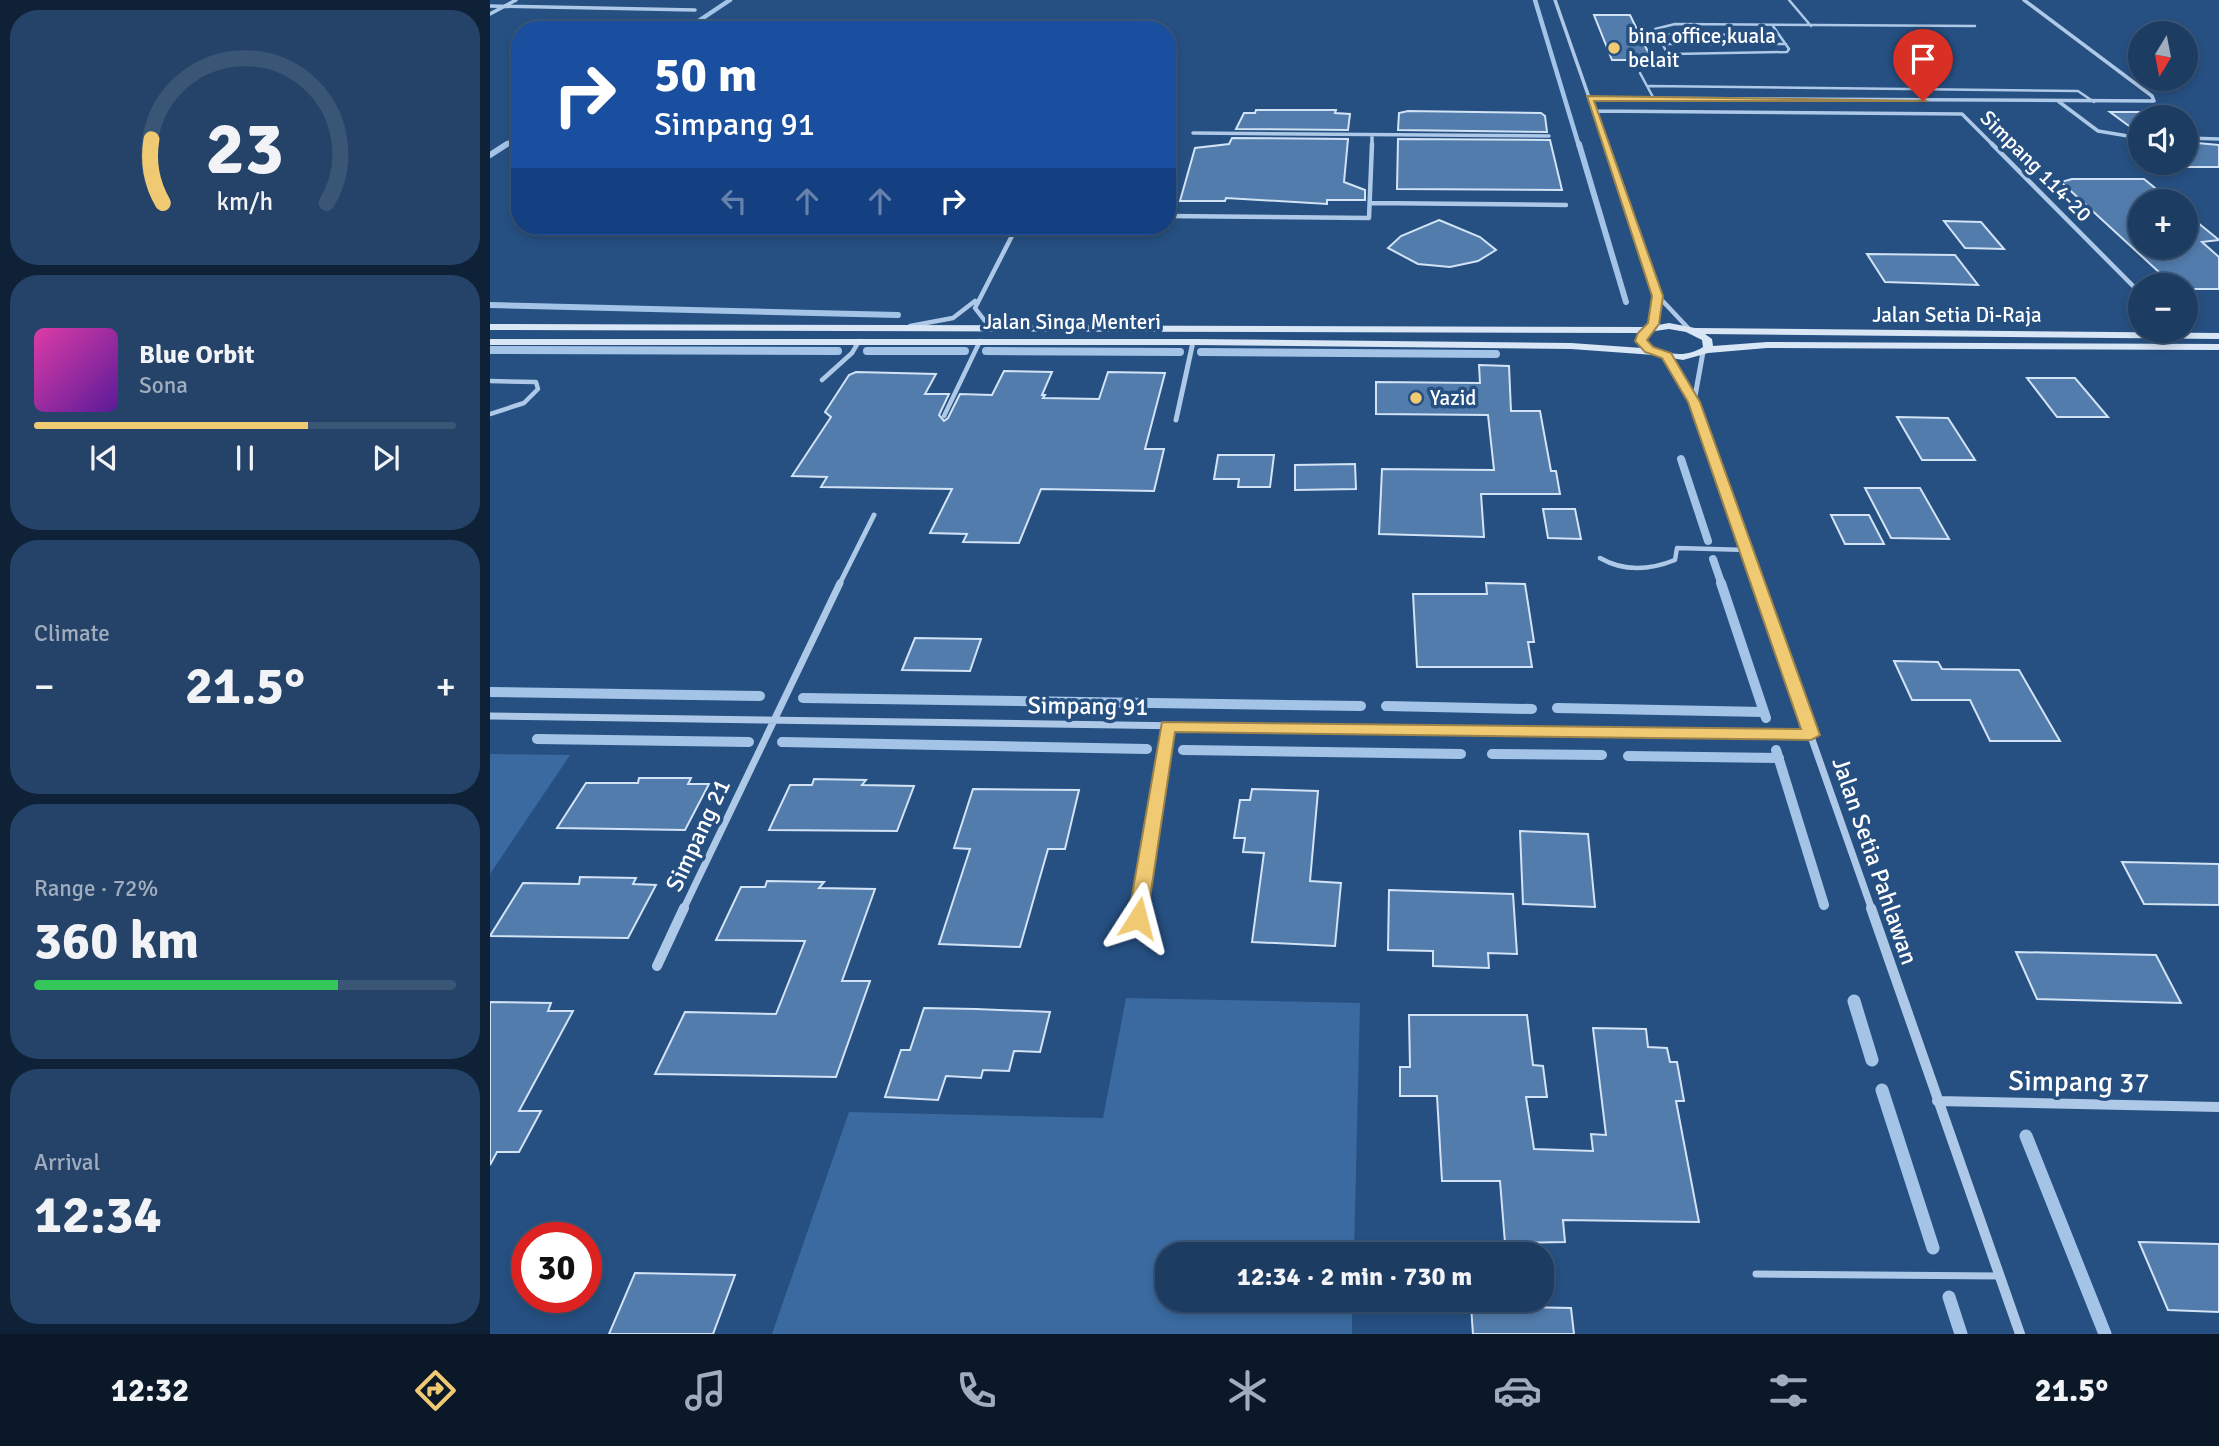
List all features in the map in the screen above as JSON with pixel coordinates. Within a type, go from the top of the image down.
[{"type":"main road","name":"Jalan Singa Menteri","points":[[490,327],[1066,330],[1650,329],[1669,326],[1692,330]]},
{"type":"main road","points":[[1650,329],[1642,335],[1641,341],[1654,352]]},
{"type":"main road","points":[[1692,330],[1707,338],[1709,344],[1704,351]]},
{"type":"main road","name":"Jalan Setia Di-Raja","points":[[1692,330],[2219,336]]},
{"type":"main road","name":"Jalan Singa Menteri","points":[[490,342],[1193,342],[1571,346],[1687,356],[1704,351]]},
{"type":"main road","name":"Jalan Setia Di-Raja","points":[[1704,351],[1768,345],[2219,347]]},
{"type":"street","points":[[490,14],[516,0]]},
{"type":"street","points":[[1555,0],[1658,296],[1692,330]]},
{"type":"street","points":[[1590,98],[2154,101],[2152,96],[2024,0]]},
{"type":"street","points":[[490,6],[695,10]]},
{"type":"street","points":[[2058,102],[2098,131],[2128,136]]},
{"type":"street","name":"Simpang 114-20","points":[[1593,111],[1962,114],[2128,281]]},
{"type":"street","points":[[1193,133],[1549,136]]},
{"type":"street","points":[[1176,216],[1369,218],[1372,135]]},
{"type":"street","points":[[2198,138],[2219,139]]},
{"type":"street","points":[[1370,203],[1566,205]]},
{"type":"street","points":[[880,329],[924,325],[953,318],[964,312],[980,295],[1012,235]]},
{"type":"street","points":[[980,295],[976,313],[985,321],[1066,330]]},
{"type":"street","points":[[1650,329],[1658,296]]},
{"type":"street","points":[[1176,421],[1193,342]]},
{"type":"street","name":"Jalan Setia Pahlawan","points":[[1694,402],[1704,351]]},
{"type":"street","name":"Jalan Setia Pahlawan","points":[[1667,355],[1694,402],[2020,1334]]},
{"type":"street","name":"Simpang 21","points":[[657,966],[874,515]]},
{"type":"street","name":"Simpang 91","points":[[490,716],[1811,735]]},
{"type":"street","points":[[1138,918],[1168,726]]},
{"type":"street","name":"Simpang 37","points":[[1937,1101],[2219,1107]]},
{"type":"lane","points":[[1788,0],[1811,26]]},
{"type":"lane","points":[[1773,26],[1786,44],[1787,52],[1673,54],[1663,44],[1656,26],[1662,25],[1975,26]]},
{"type":"lane","points":[[1657,34],[1779,35]]},
{"type":"lane","points":[[1663,44],[1786,44]]},
{"type":"lane","points":[[1640,73],[1654,99]]},
{"type":"lane","points":[[1649,86],[2078,90],[2094,102]]},
{"type":"lane","points":[[822,380],[852,353],[859,341]]},
{"type":"lane","points":[[944,416],[980,341]]},
{"type":"lane","points":[[490,381],[536,382],[538,389],[524,403],[490,414]]},
{"type":"lane","points":[[1600,558],[1610,565],[1660,567],[1675,560],[1677,548],[1746,550]]},
{"type":"lane","points":[[1756,1274],[1999,1276]]},
{"type":"shaded area","points":[[490,754],[570,755],[490,874]]},
{"type":"shaded area","points":[[1126,998],[1360,1003],[1354,1242],[1155,1242],[1155,1312],[1352,1312],[1352,1334],[772,1334],[849,1112],[1103,1118]]},
{"type":"building","points":[[1594,15],[1630,15],[1652,60],[1612,60]]},
{"type":"building","points":[[1256,110],[1336,110],[1335,113],[1350,114],[1348,130],[1236,129],[1244,113],[1255,113]]},
{"type":"building","points":[[2110,112],[2128,112],[2128,125]]},
{"type":"building","points":[[1399,113],[1541,113],[1545,116],[1547,132],[1398,130]]},
{"type":"building","points":[[1232,138],[1348,139],[1344,182],[1365,190],[1365,200],[1327,200],[1327,204],[1226,198],[1225,201],[1180,201],[1195,148],[1229,144]]},
{"type":"building","points":[[1398,139],[1550,140],[1562,190],[1397,189]]},
{"type":"building","points":[[2198,143],[2219,145],[2219,167],[2198,167]]},
{"type":"building","points":[[2072,179],[2144,179],[2156,189],[2128,189],[2128,244],[2061,182]]},
{"type":"building","points":[[1439,220],[1480,237],[1496,250],[1478,261],[1450,267],[1418,264],[1388,248],[1401,236]]},
{"type":"building","points":[[1944,221],[1981,222],[2004,249],[1965,248]]},
{"type":"building","points":[[2198,223],[2219,240],[2202,242],[2219,257],[2219,289],[2198,289],[2198,273],[2160,273],[2145,259],[2198,259]]},
{"type":"building","points":[[1867,254],[1955,255],[1978,285],[1885,282]]},
{"type":"building","points":[[1479,365],[1509,366],[1511,411],[1540,411],[1551,471],[1556,471],[1560,494],[1481,494],[1484,537],[1379,534],[1382,469],[1494,470],[1488,415],[1376,414],[1376,382],[1480,383]]},
{"type":"building","points":[[1004,371],[1052,372],[1043,398],[1099,399],[1108,372],[1165,373],[1145,449],[1164,449],[1154,491],[1041,489],[1019,543],[963,542],[967,534],[930,533],[952,489],[821,487],[827,477],[792,476],[831,417],[825,412],[849,375],[856,372],[936,374],[925,394],[949,394],[939,415],[944,421],[960,394],[992,395]]},
{"type":"building","points":[[2027,378],[2075,378],[2108,417],[2057,417]]},
{"type":"building","points":[[1897,417],[1948,418],[1975,460],[1922,460]]},
{"type":"building","points":[[1218,455],[1274,455],[1270,487],[1238,487],[1239,479],[1214,479]]},
{"type":"building","points":[[1355,464],[1356,489],[1295,490],[1295,465]]},
{"type":"building","points":[[1865,488],[1920,488],[1949,539],[1891,538]]},
{"type":"building","points":[[1543,509],[1575,509],[1581,539],[1548,538]]},
{"type":"building","points":[[1831,515],[1869,515],[1884,544],[1845,544]]},
{"type":"building","points":[[1486,583],[1525,584],[1534,642],[1528,642],[1532,667],[1417,667],[1413,594],[1487,594]]},
{"type":"building","points":[[915,638],[981,639],[970,671],[902,670]]},
{"type":"building","points":[[1894,661],[1938,662],[1942,669],[2019,670],[2060,741],[1990,741],[1970,700],[1912,700]]},
{"type":"building","points":[[639,778],[691,778],[688,784],[709,784],[685,830],[557,828],[586,783],[638,783]]},
{"type":"building","points":[[814,779],[866,780],[862,785],[914,786],[897,831],[769,830],[790,785],[812,785]]},
{"type":"building","points":[[973,789],[1079,790],[1065,849],[1048,849],[1020,947],[939,944],[970,849],[954,848]]},
{"type":"building","points":[[1252,789],[1318,791],[1310,881],[1341,883],[1335,946],[1252,942],[1264,853],[1243,852],[1245,838],[1234,838],[1240,800],[1250,800]]},
{"type":"building","points":[[1520,831],[1588,834],[1595,907],[1523,904]]},
{"type":"building","points":[[2122,862],[2219,864],[2219,905],[2144,904]]},
{"type":"building","points":[[580,877],[636,878],[633,884],[656,885],[628,938],[490,936],[523,883],[579,884]]},
{"type":"building","points":[[767,881],[824,882],[819,888],[875,889],[842,981],[870,981],[836,1077],[655,1074],[685,1012],[776,1014],[805,941],[716,940],[741,887],[765,887]]},
{"type":"building","points":[[1389,890],[1513,894],[1517,954],[1488,953],[1489,968],[1433,966],[1433,951],[1388,950]]},
{"type":"building","points":[[2016,952],[2156,955],[2181,1003],[2037,999]]},
{"type":"building","points":[[490,1002],[551,1003],[548,1011],[573,1011],[519,1111],[541,1111],[519,1152],[497,1152],[490,1165]]},
{"type":"building","points":[[924,1008],[1050,1012],[1040,1052],[1014,1051],[1009,1071],[983,1070],[981,1078],[946,1076],[938,1100],[885,1097],[901,1050],[910,1050]]},
{"type":"building","points":[[1409,1015],[1527,1015],[1533,1065],[1543,1066],[1547,1097],[1526,1097],[1534,1149],[1593,1151],[1591,1134],[1606,1135],[1593,1028],[1646,1029],[1648,1047],[1667,1048],[1670,1062],[1677,1062],[1684,1101],[1676,1101],[1699,1222],[1563,1220],[1565,1242],[1505,1242],[1500,1181],[1442,1181],[1437,1096],[1400,1096],[1400,1067],[1410,1067]]},
{"type":"building","points":[[2139,1242],[2219,1244],[2219,1312],[2168,1310]]},
{"type":"building","points":[[635,1273],[735,1275],[713,1334],[609,1334]]},
{"type":"building","points":[[1554,1308],[1571,1308],[1574,1334],[1473,1334],[1471,1312],[1554,1312]]},
{"type":"waterway","points":[[698,21],[730,0]]},
{"type":"waterway","points":[[1535,0],[1579,146]]},
{"type":"waterway","points":[[504,146],[511,142]]},
{"type":"waterway","points":[[490,155],[507,144]]},
{"type":"waterway","points":[[1579,144],[1626,302]]},
{"type":"waterway","points":[[490,305],[898,315]]},
{"type":"waterway","points":[[490,350],[838,351]]},
{"type":"waterway","points":[[867,351],[965,351]]},
{"type":"waterway","points":[[986,351],[1180,352]]},
{"type":"waterway","points":[[1201,352],[1496,354]]},
{"type":"waterway","points":[[1681,459],[1708,541]]},
{"type":"waterway","points":[[1713,559],[1722,585]]},
{"type":"waterway","points":[[1721,583],[1764,712]]},
{"type":"waterway","points":[[490,692],[760,696]]},
{"type":"waterway","points":[[803,698],[1361,706]]},
{"type":"waterway","points":[[1386,706],[1532,709]]},
{"type":"waterway","points":[[1557,708],[1764,712]]},
{"type":"waterway","points":[[1764,712],[1766,718]]},
{"type":"waterway","points":[[537,739],[749,742]]},
{"type":"waterway","points":[[782,742],[1147,749]]},
{"type":"waterway","points":[[1183,750],[1461,754]]},
{"type":"waterway","points":[[1776,750],[1778,758]]},
{"type":"waterway","points":[[1492,754],[1602,755]]},
{"type":"waterway","points":[[1628,756],[1778,758]]},
{"type":"waterway","points":[[1778,758],[1824,905]]},
{"type":"waterway","points":[[1854,1001],[1872,1060]]},
{"type":"waterway","points":[[1882,1090],[1933,1248]]},
{"type":"waterway","points":[[2026,1136],[2105,1334]]},
{"type":"waterway","points":[[1949,1297],[1961,1334]]},
{"type":"place","name":"bina office,kuala belait","points":[[1614,48]]},
{"type":"place","name":"Yazid","points":[[1416,398]]},
{"type":"route","points":[[1138,918],[1168,726],[1811,735],[1694,402],[1667,355],[1654,352],[1641,341],[1642,335],[1654,324],[1658,296],[1590,98],[1923,101]]}]
